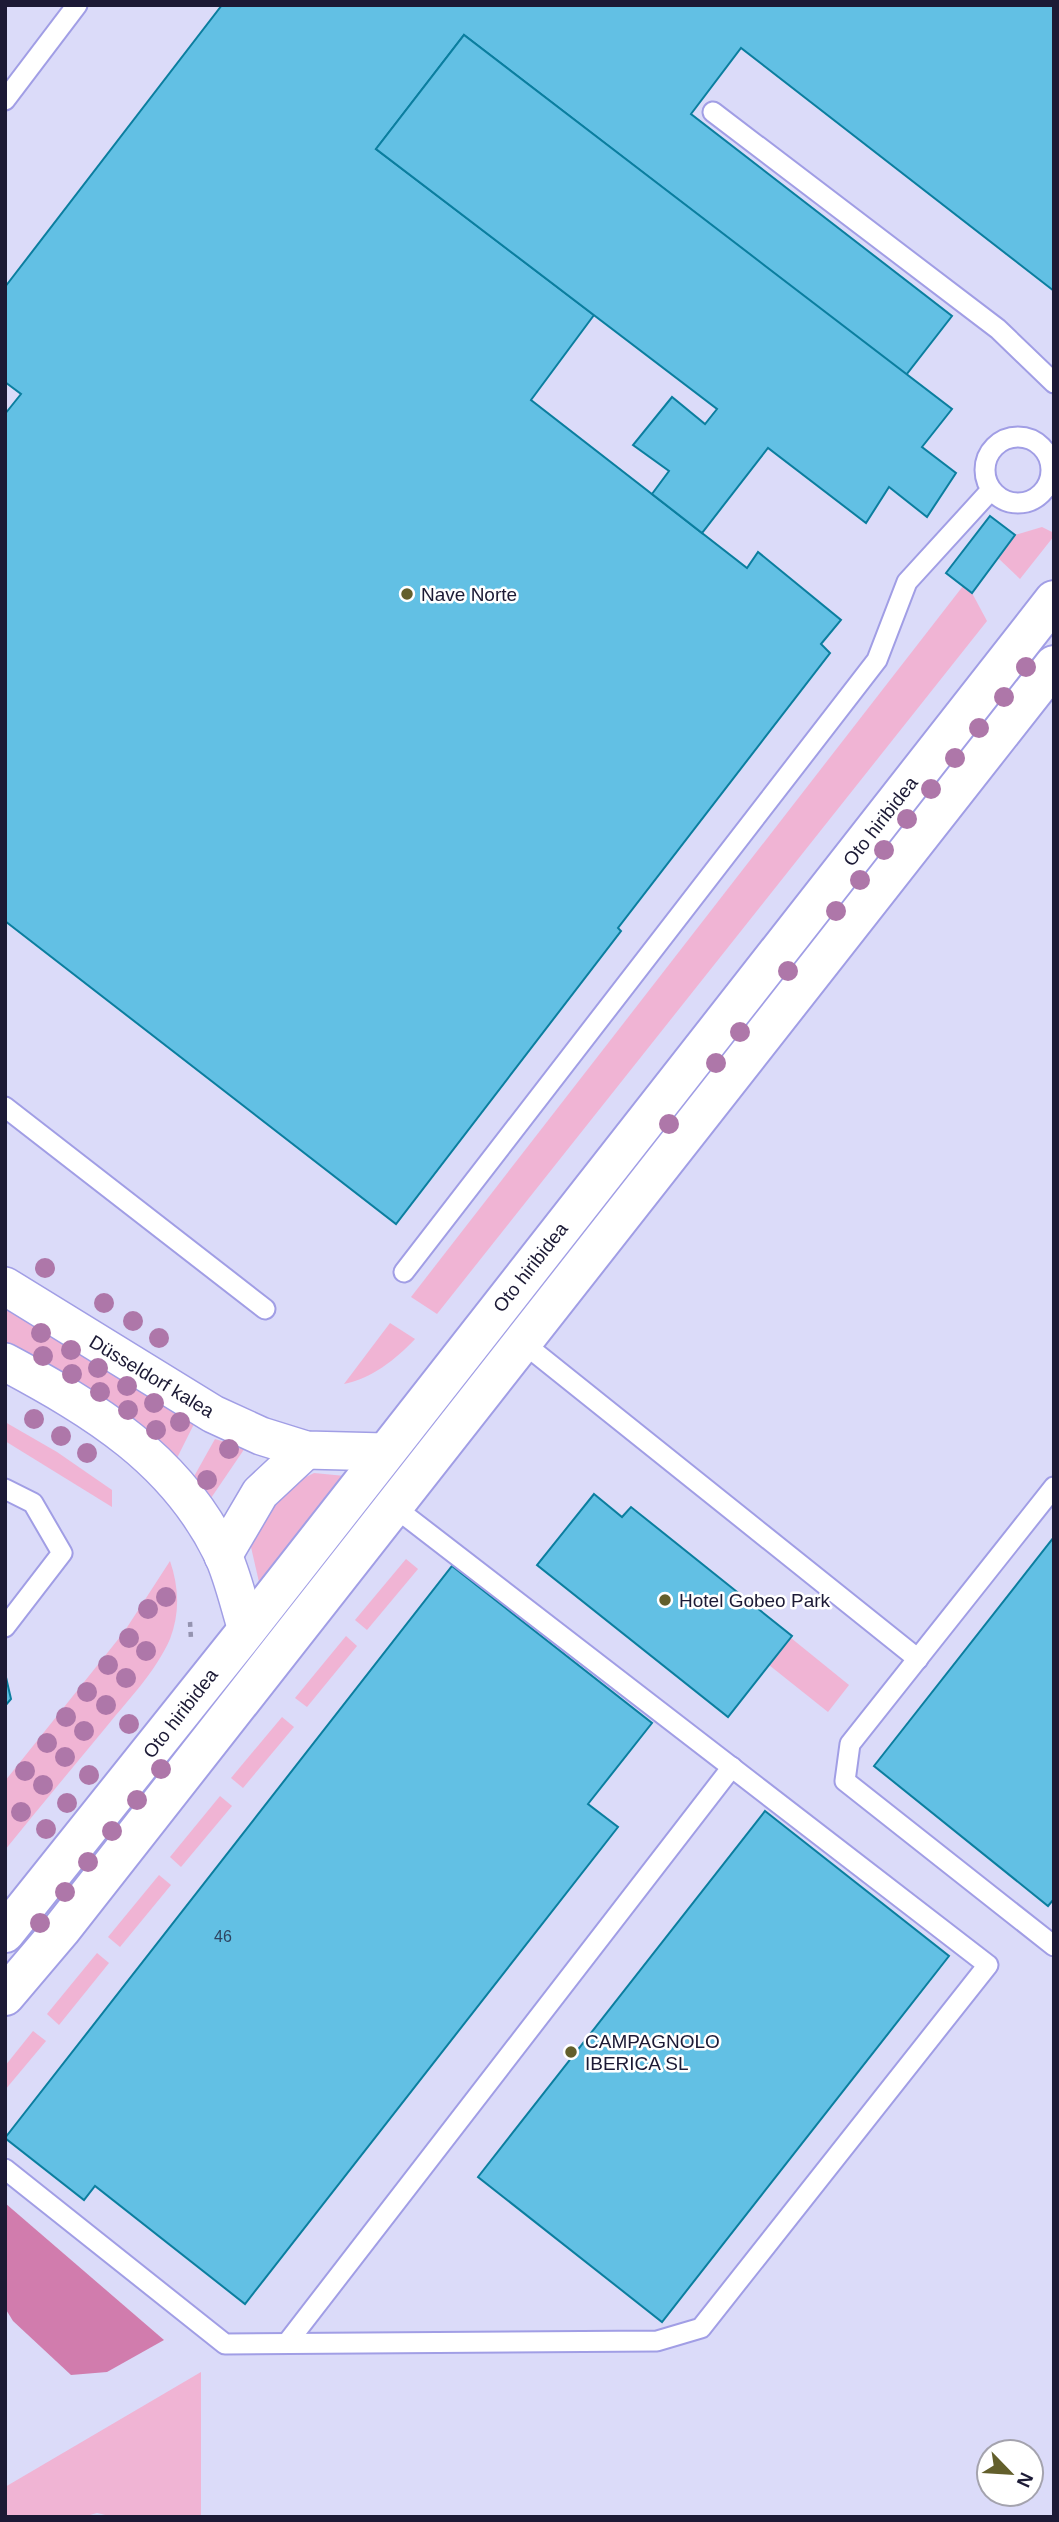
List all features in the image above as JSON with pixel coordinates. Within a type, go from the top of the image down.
[{"type":"street","name":"Oto hiribidea","points":[[5,1933],[247,1630],[1054,600]]},
{"type":"street","name":"Oto hiribidea","points":[[5,1996],[61,1930],[1054,665]]},
{"type":"street","name":"Düsseldorf kalea","points":[[5,1286],[214,1414],[261,1436],[306,1450],[385,1452]]},
{"type":"street","points":[[5,1362],[114,1428],[154,1459],[175,1480],[201,1514],[223,1556],[247,1630]]},
{"type":"street","points":[[223,1556],[260,1493],[306,1450]]},
{"type":"lane","points":[[5,100],[77,5]]},
{"type":"lane","points":[[713,112],[998,329],[1054,383]]},
{"type":"lane","points":[[1021,437],[1039,444],[1052,457],[1048,500],[1025,503],[1006,501],[992,490],[985,472],[989,454],[1003,440],[1021,437]]},
{"type":"lane","points":[[404,1272],[877,660],[907,582],[992,490]]},
{"type":"lane","points":[[5,1107],[265,1309]]},
{"type":"lane","points":[[522,1342],[918,1659]]},
{"type":"lane","points":[[1054,1486],[850,1744],[845,1781],[1054,1946]]},
{"type":"lane","points":[[5,1489],[33,1503],[62,1553],[5,1627]]},
{"type":"lane","points":[[5,2169],[225,2344],[657,2341],[701,2328],[988,1965],[393,1506]]},
{"type":"lane","points":[[287,2343],[732,1767]]},
{"type":"shaded area","points":[[1042,527],[1054,533],[1054,536],[1020,579],[998,558],[1015,535]]},
{"type":"shaded area","points":[[963,586],[972,593],[987,621],[437,1314],[411,1297]]},
{"type":"shaded area","points":[[5,1305],[195,1422],[177,1458],[102,1403],[5,1347]]},
{"type":"shaded area","points":[[390,1323],[415,1339],[382,1367],[344,1384]]},
{"type":"shaded area","points":[[5,1422],[57,1452],[112,1490],[112,1507],[5,1441]]},
{"type":"shaded area","points":[[215,1439],[245,1448],[209,1501],[192,1480]]},
{"type":"shaded area","points":[[314,1473],[345,1476],[259,1582],[251,1547],[262,1512],[278,1491]]},
{"type":"shaded area","points":[[406,1559],[418,1569],[367,1630],[355,1620]]},
{"type":"shaded area","points":[[170,1561],[177,1590],[177,1610],[164,1651],[141,1684],[5,1850],[5,1781],[124,1632]]},
{"type":"shaded area","points":[[346,1636],[357,1646],[307,1707],[295,1698]]},
{"type":"shaded area","points":[[791,1638],[849,1685],[828,1712],[769,1665]]},
{"type":"shaded area","points":[[282,1717],[294,1727],[243,1788],[231,1778]]},
{"type":"shaded area","points":[[220,1796],[232,1806],[181,1867],[170,1857]]},
{"type":"shaded area","points":[[159,1875],[171,1885],[120,1947],[108,1937]]},
{"type":"shaded area","points":[[97,1953],[109,1963],[59,2025],[47,2014]]},
{"type":"shaded area","points":[[33,2031],[46,2041],[5,2090],[5,2066]]},
{"type":"shaded area","points":[[5,2203],[164,2340],[107,2372],[71,2375],[13,2321],[5,2308]]},
{"type":"shaded area","points":[[201,2372],[201,2517],[114,2517],[97,2513],[83,2517],[5,2517],[5,2487]]},
{"type":"building","name":"Nave Norte","points":[[222,5],[1054,5],[1054,291],[741,48],[691,114],[952,316],[906,375],[464,35],[376,149],[594,315],[531,400],[747,568],[758,552],[841,620],[821,644],[830,653],[618,928],[621,931],[396,1224],[5,921],[5,414],[21,394],[5,382],[5,287]]},
{"type":"building","points":[[464,35],[952,409],[922,447],[956,473],[927,517],[889,487],[866,523],[768,448],[702,533],[652,494],[669,471],[633,445],[672,397],[705,424],[717,409],[376,149]]},
{"type":"building","points":[[990,516],[1015,535],[972,593],[946,573]]},
{"type":"building","name":"Hotel Gobeo Park","points":[[594,1494],[622,1517],[631,1507],[792,1636],[728,1717],[537,1565]]},
{"type":"building","points":[[1054,1537],[1054,1899],[1048,1906],[874,1766]]},
{"type":"building","points":[[452,1566],[652,1723],[588,1804],[618,1827],[245,2304],[95,2186],[84,2200],[5,2138]]},
{"type":"building","points":[[5,1673],[11,1699],[5,1706]]},
{"type":"building","points":[[765,1811],[949,1956],[662,2322],[478,2177]]},
{"type":"place","name":"Nave Norte","points":[[407,594]]},
{"type":"place","name":"Hotel Gobeo Park","points":[[665,1600]]},
{"type":"place","name":"CAMPAGNOLO IBERICA SL","points":[[571,2052]]}]
